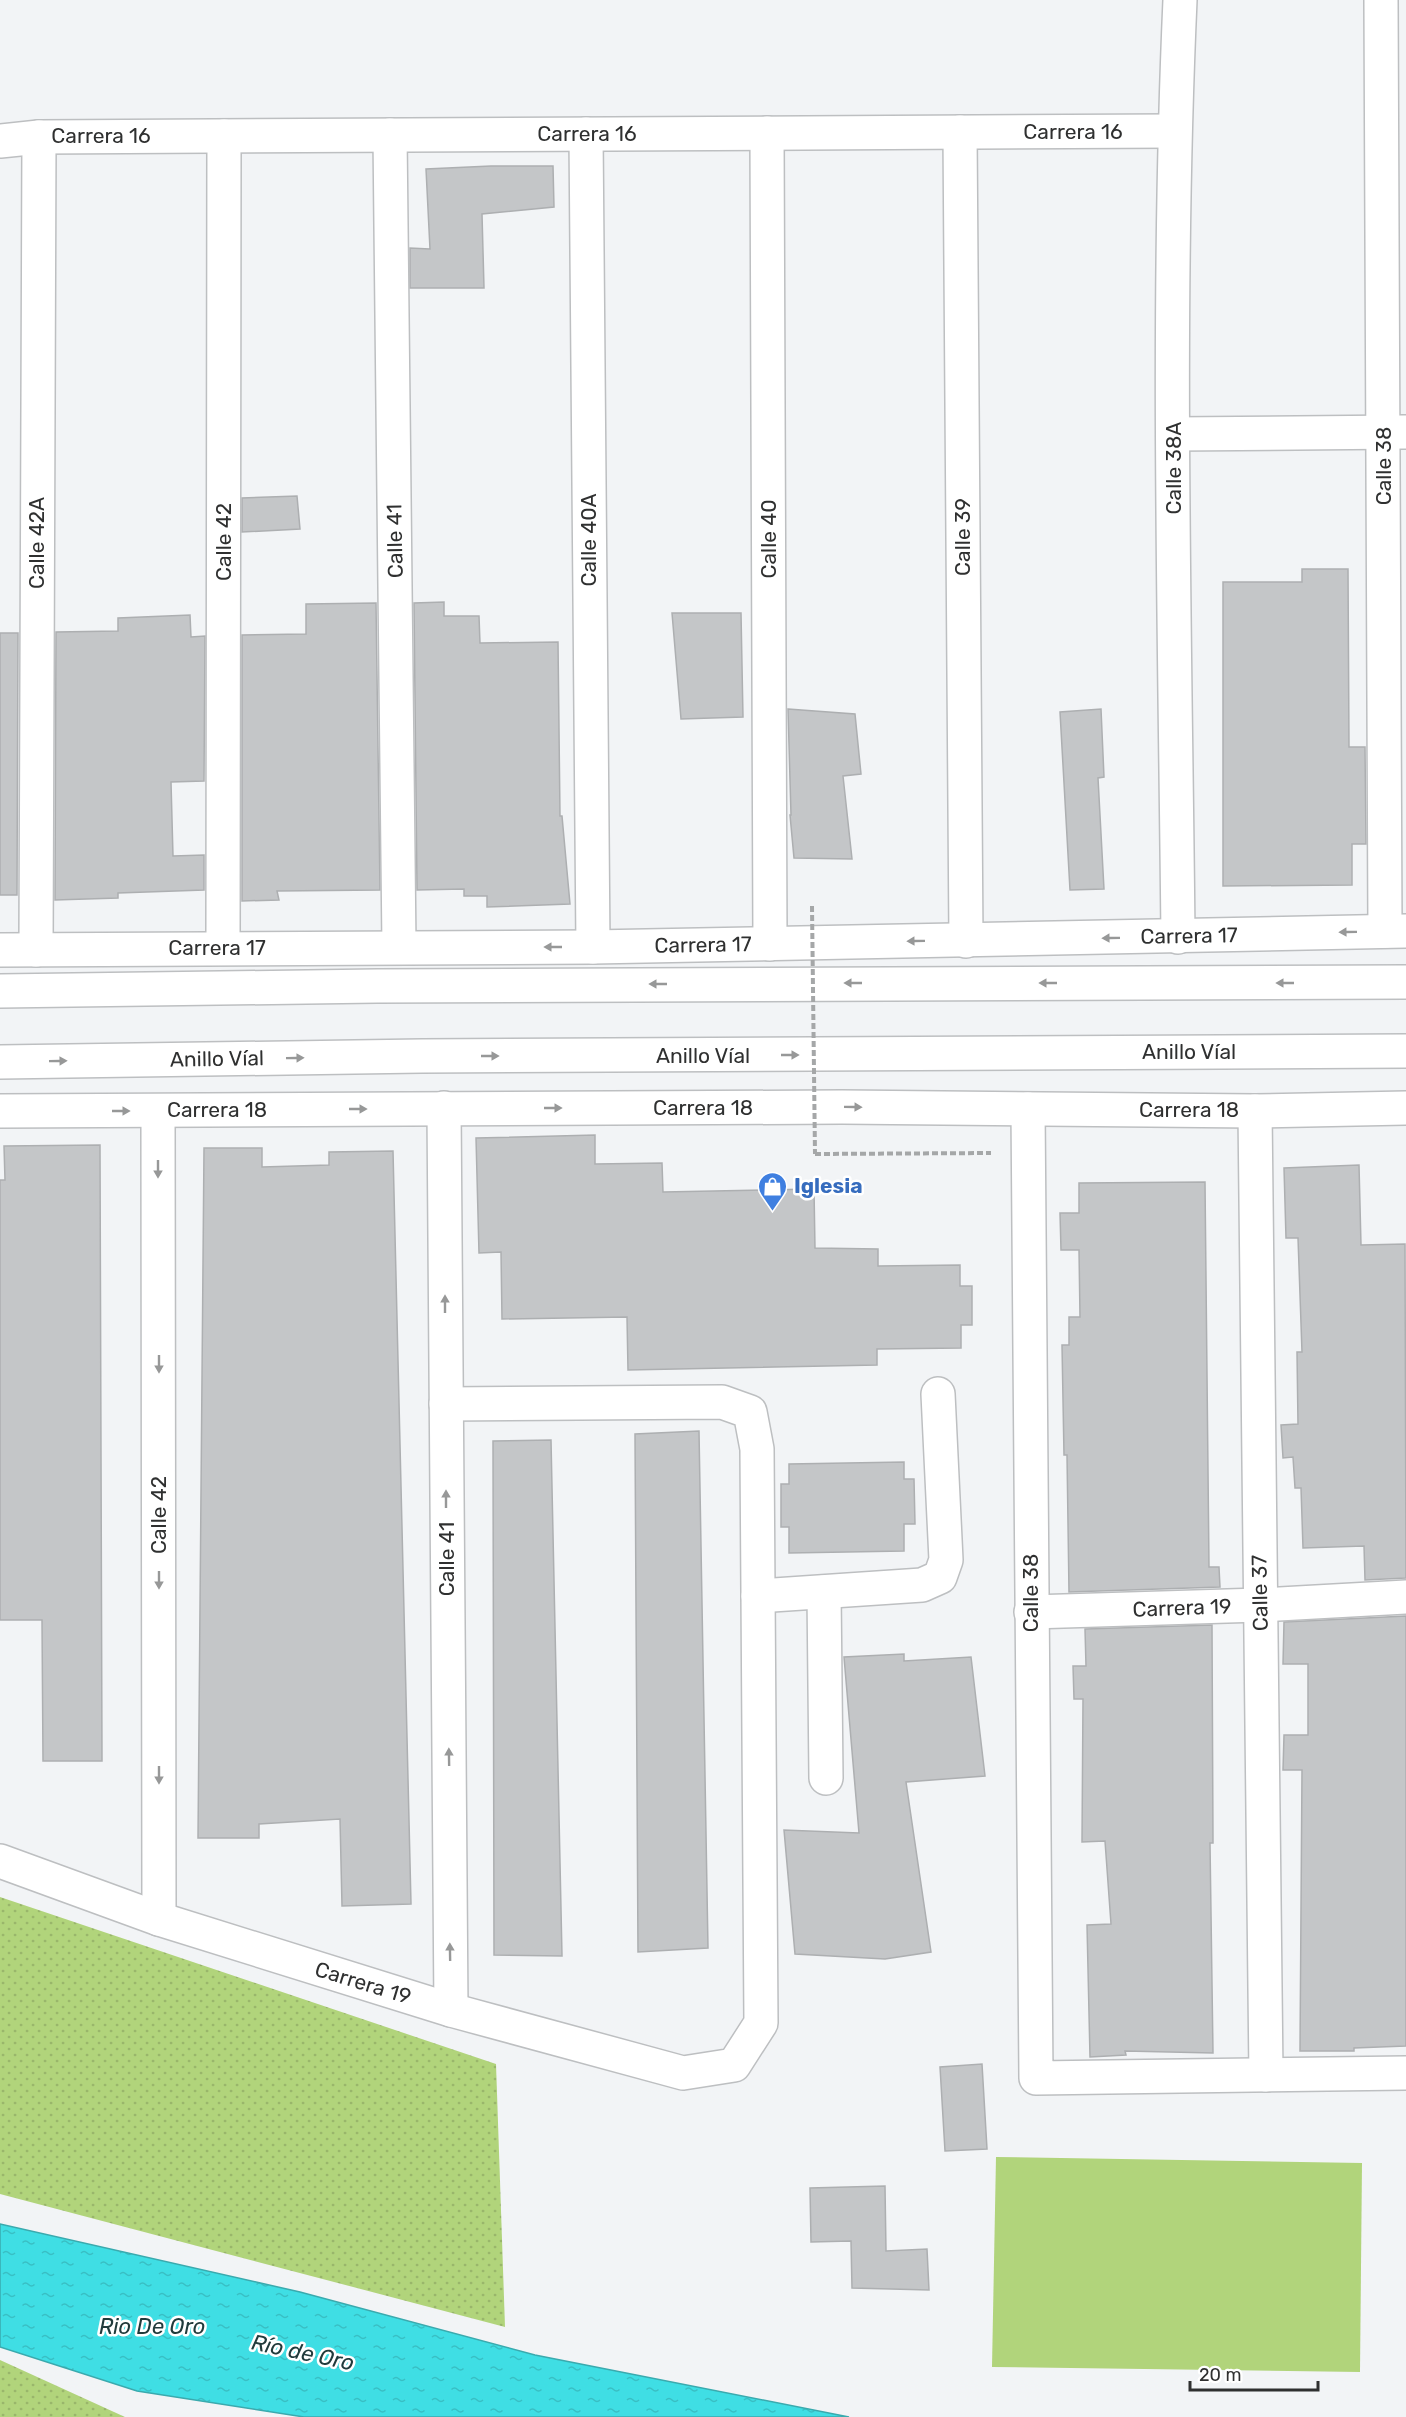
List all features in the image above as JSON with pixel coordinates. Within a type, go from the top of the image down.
[{"type":"main road","name":"Calle 38A","points":[[1178,937],[1173,434],[1174,131],[1180,0]]},
{"type":"main road","name":"Calle 38","points":[[1381,0],[1395,432],[1395,931]]},
{"type":"main road","name":"Carrera 16","points":[[0,141],[39,137],[1174,131]]},
{"type":"main road","name":"Calle 39","points":[[960,132],[966,941]]},
{"type":"main road","name":"Calle 40","points":[[767,133],[770,944]]},
{"type":"main road","name":"Calle 40A","points":[[586,134],[593,947]]},
{"type":"main road","name":"Calle 41","points":[[390,135],[399,947]]},
{"type":"main road","name":"Calle 42","points":[[223,948],[224,136]]},
{"type":"main road","name":"Calle 42A","points":[[36,950],[39,137]]},
{"type":"main road","points":[[1173,434],[1395,432]]},
{"type":"main road","name":"Carrera 17","points":[[0,950],[593,947],[1395,931]]},
{"type":"main road","points":[[0,991],[389,986],[1406,982]]},
{"type":"main road","name":"Anillo Víal","points":[[0,1062],[422,1056],[1406,1051]]},
{"type":"main road","name":"Calle 41","points":[[444,1108],[451,2010]]},
{"type":"main road","name":"Carrera 18","points":[[0,1111],[444,1108],[1255,1110],[1406,1108]]},
{"type":"main road","name":"Calle 38","points":[[1028,1109],[1036,2078],[1266,2075]]},
{"type":"main road","name":"Calle 37","points":[[1255,1110],[1266,2075]]},
{"type":"main road","name":"Calle 42","points":[[158,1111],[159,1919]]},
{"type":"main road","points":[[446,1404],[722,1402],[750,1412],[758,1449],[758,1596],[922,1585],[940,1577],[946,1560],[938,1394]]},
{"type":"main road","points":[[824,1592],[826,1778]]},
{"type":"main road","name":"Carrera 19","points":[[0,1861],[159,1919],[451,2010],[683,2073],[734,2066],[760,2023],[758,1596]]},
{"type":"main road","name":"Carrera 19","points":[[1031,1612],[1260,1605],[1406,1597]]},
{"type":"main road","points":[[1266,2075],[1406,2073]]},
{"type":"path","points":[[812,906],[815,1154]]},
{"type":"green space","points":[[0,1897],[496,2064],[505,2327],[0,2194]]},
{"type":"green space","points":[[996,2157],[1362,2163],[1360,2372],[992,2367]]},
{"type":"green space","points":[[0,2360],[125,2417],[0,2417]]},
{"type":"water","name":"Rio De Oro","points":[[0,2224],[300,2292],[535,2355],[849,2417],[304,2417],[137,2391],[0,2347]]},
{"type":"building","points":[[553,166],[554,207],[482,214],[484,288],[410,288],[410,248],[430,249],[426,169]]},
{"type":"building","points":[[297,496],[300,529],[242,532],[242,498]]},
{"type":"building","points":[[1302,569],[1348,569],[1349,747],[1365,747],[1366,844],[1352,844],[1352,885],[1223,886],[1223,582],[1302,582]]},
{"type":"building","points":[[444,602],[444,616],[479,616],[480,643],[558,642],[560,816],[562,816],[570,904],[487,907],[487,896],[464,896],[464,889],[417,890],[414,603]]},
{"type":"building","points":[[376,603],[380,890],[277,891],[279,900],[242,901],[242,635],[306,634],[306,604]]},
{"type":"building","points":[[672,613],[741,613],[743,717],[681,719]]},
{"type":"building","points":[[190,615],[191,637],[205,636],[204,781],[171,782],[173,856],[204,855],[204,890],[118,893],[118,898],[55,900],[56,632],[118,631],[118,618]]},
{"type":"building","points":[[0,633],[18,633],[17,895],[0,895]]},
{"type":"building","points":[[788,709],[855,714],[861,774],[843,776],[852,859],[794,858],[790,815]]},
{"type":"building","points":[[1101,709],[1104,777],[1098,778],[1104,889],[1070,890],[1060,712]]},
{"type":"building","points":[[595,1135],[595,1164],[662,1163],[663,1192],[814,1189],[815,1248],[878,1249],[878,1266],[960,1265],[960,1286],[972,1286],[972,1325],[961,1325],[961,1348],[877,1349],[877,1365],[628,1370],[627,1317],[502,1319],[501,1252],[479,1253],[476,1138]]},
{"type":"building","points":[[100,1145],[102,1761],[43,1761],[42,1620],[0,1620],[0,1180],[5,1180],[4,1146]]},
{"type":"building","points":[[204,1148],[262,1148],[262,1167],[329,1165],[329,1152],[393,1151],[411,1904],[342,1906],[340,1819],[259,1824],[259,1838],[198,1838]]},
{"type":"building","points":[[1359,1165],[1361,1245],[1405,1244],[1406,1578],[1365,1580],[1364,1546],[1303,1548],[1301,1488],[1295,1488],[1293,1457],[1283,1458],[1281,1425],[1298,1424],[1297,1352],[1302,1352],[1298,1238],[1286,1238],[1284,1168]]},
{"type":"building","points":[[1205,1182],[1209,1567],[1219,1567],[1220,1587],[1069,1592],[1067,1455],[1064,1455],[1062,1345],[1069,1345],[1069,1317],[1080,1317],[1079,1250],[1061,1250],[1060,1213],[1079,1213],[1079,1183]]},
{"type":"building","points":[[699,1431],[708,1948],[638,1952],[635,1434]]},
{"type":"building","points":[[551,1440],[562,1956],[494,1955],[493,1441]]},
{"type":"building","points":[[904,1462],[904,1479],[914,1479],[915,1524],[904,1524],[904,1551],[789,1553],[789,1527],[781,1527],[781,1484],[789,1484],[789,1464]]},
{"type":"building","points":[[1406,1616],[1406,2046],[1354,2048],[1354,2051],[1300,2051],[1302,1770],[1283,1770],[1284,1735],[1308,1735],[1308,1664],[1283,1664],[1284,1622]]},
{"type":"building","points":[[1212,1625],[1213,1843],[1210,1843],[1213,2053],[1125,2051],[1126,2055],[1090,2057],[1087,1925],[1111,1924],[1105,1841],[1082,1842],[1083,1699],[1074,1699],[1073,1666],[1086,1666],[1085,1629]]},
{"type":"building","points":[[904,1654],[904,1661],[971,1657],[985,1776],[906,1782],[931,1952],[885,1959],[795,1954],[784,1830],[859,1833],[844,1657]]},
{"type":"building","points":[[982,2064],[987,2149],[945,2151],[940,2067]]},
{"type":"building","points":[[885,2186],[886,2251],[927,2249],[929,2290],[852,2288],[851,2241],[811,2242],[810,2188]]},
{"type":"place","name":"Iglesia","points":[[773,1212]]},
{"type":"water label","name":"Río de Oro","points":[[303,2352]]}]
